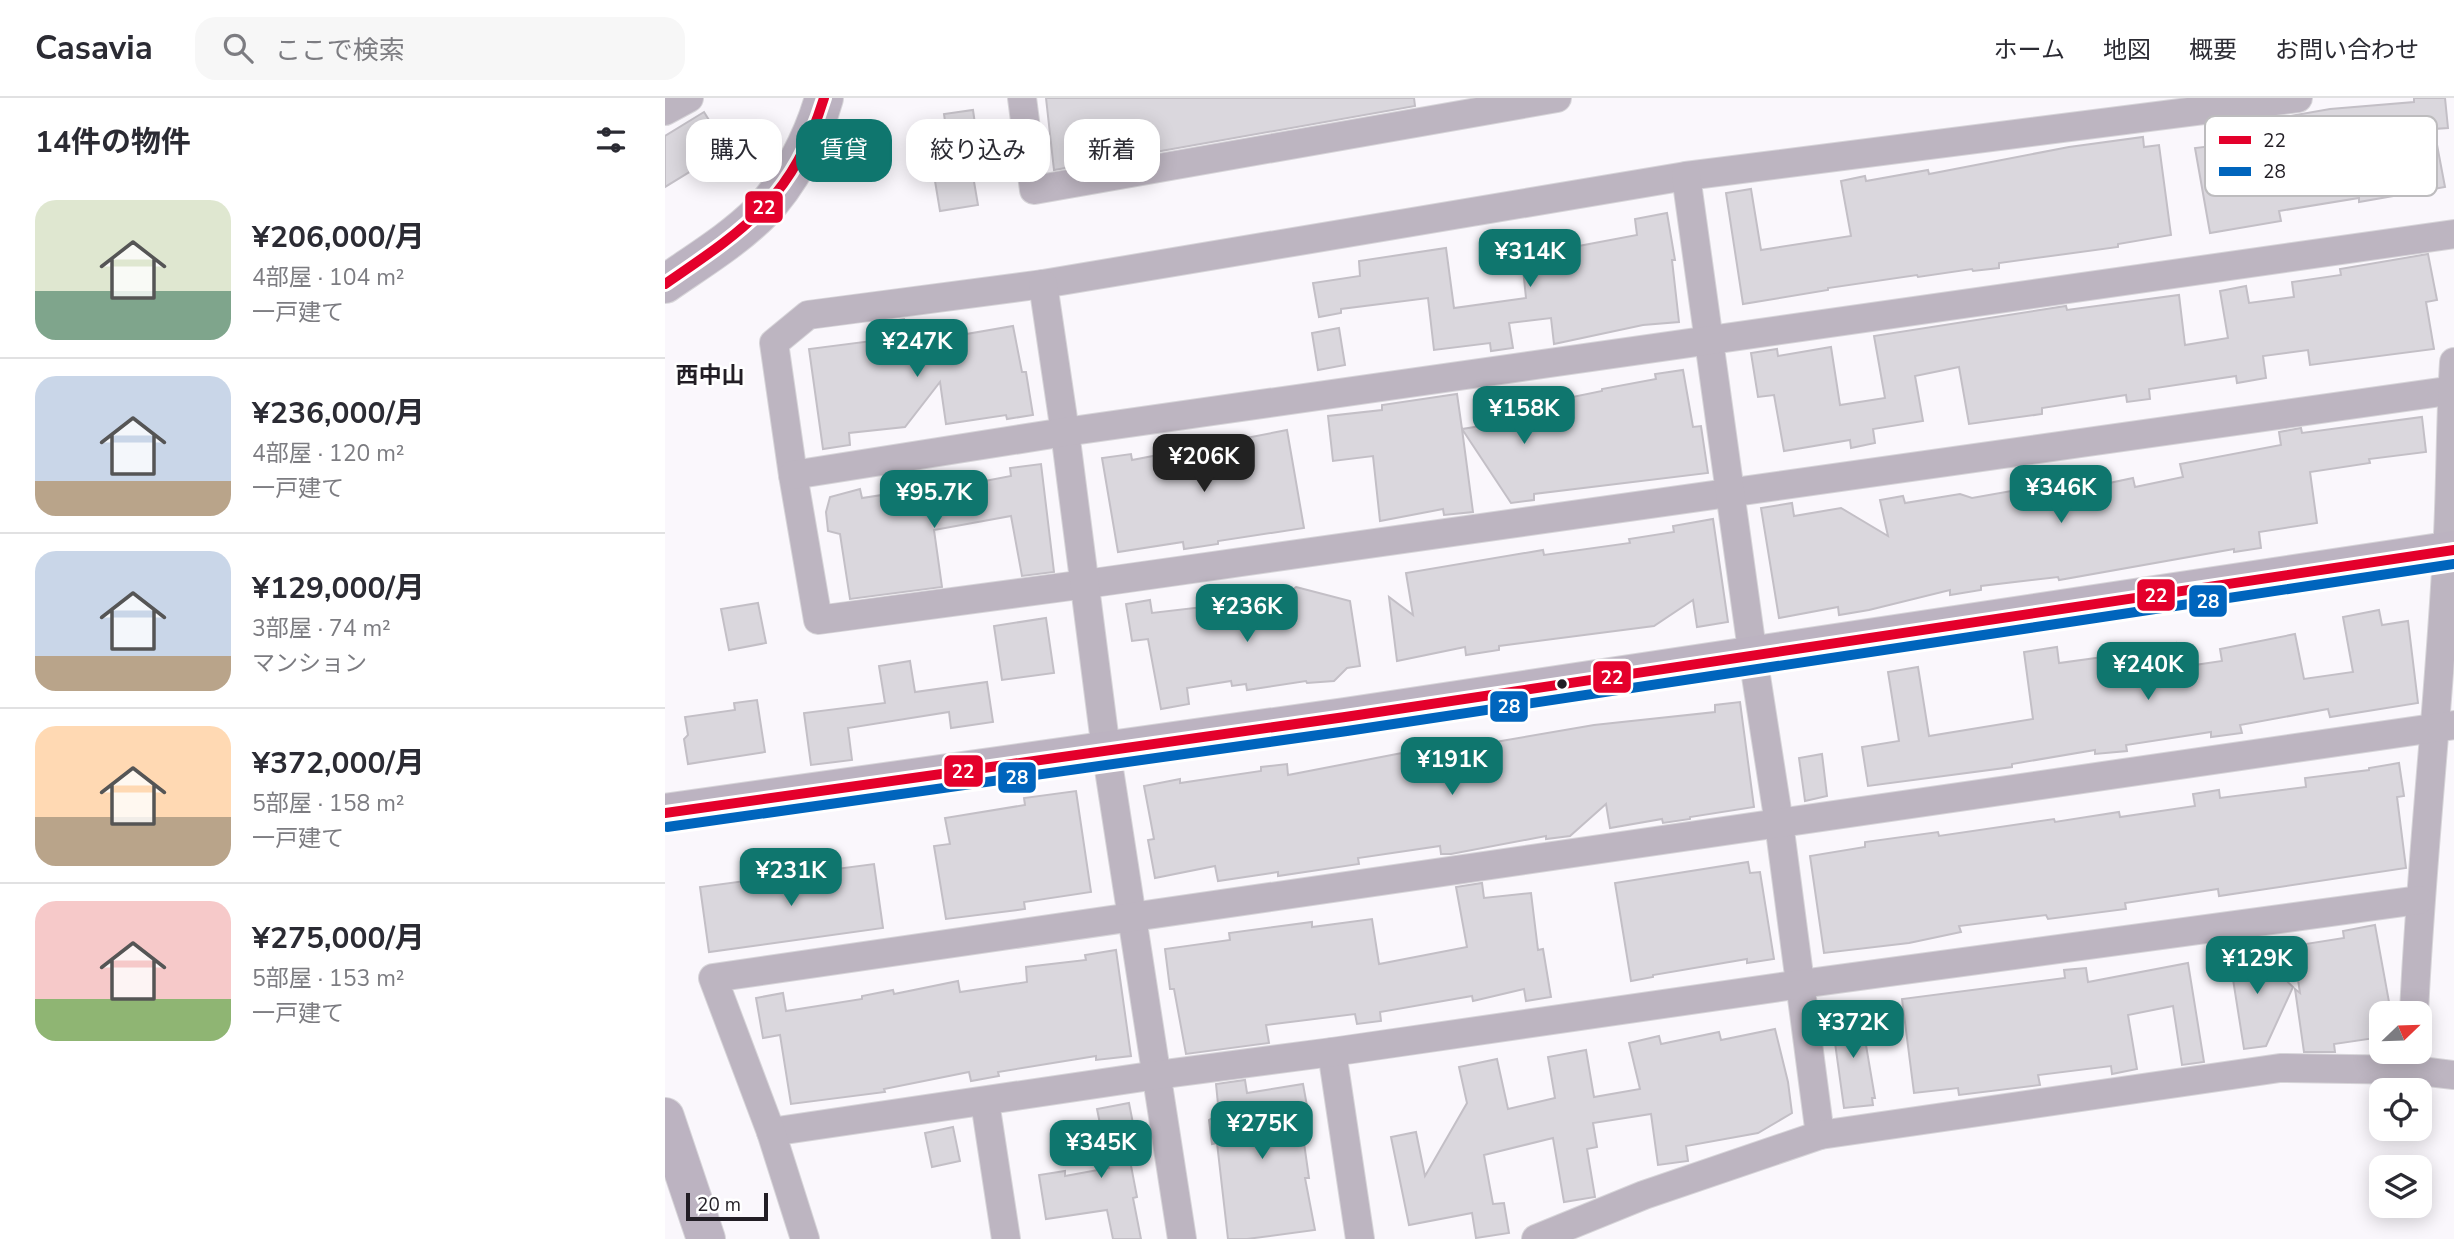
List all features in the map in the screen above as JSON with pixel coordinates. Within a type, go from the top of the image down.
[{"type":"street","points":[[665,111],[689,98]]},
{"type":"street","points":[[665,284],[730,240],[763,210],[796,166],[818,119],[824,98]]},
{"type":"street","points":[[1022,98],[1034,190],[1556,98]]},
{"type":"street","points":[[2298,98],[1686,176],[1043,284],[808,315],[774,342],[818,620],[2453,390]]},
{"type":"street","points":[[1686,176],[1729,492],[1779,823],[1820,1135]]},
{"type":"street","points":[[793,475],[1065,432],[2454,234]]},
{"type":"street","points":[[1043,284],[1086,584],[1106,750],[1134,916],[1182,1239]]},
{"type":"street","points":[[2415,1001],[2419,900],[2445,726],[2454,362]]},
{"type":"street","points":[[665,813],[1753,657],[2451,551]]},
{"type":"street","points":[[805,1239],[771,1132],[713,978],[2445,726]]},
{"type":"street","points":[[771,1132],[985,1102],[1157,1074],[1332,1052],[1801,984],[2419,900]]},
{"type":"street","points":[[1332,1052],[1360,1239]]},
{"type":"street","points":[[1536,1239],[1644,1195],[1820,1135],[2280,1068],[2369,1063]]},
{"type":"street","points":[[2421,1064],[2454,1075]]},
{"type":"street","points":[[985,1102],[1006,1239]]},
{"type":"street","points":[[665,1117],[706,1239]]},
{"type":"building","points":[[1046,98],[1414,98],[1415,106],[1160,151],[1160,119],[1064,119],[1064,168],[1054,170]]},
{"type":"building","points":[[2414,98],[2445,98],[2448,128],[2437,129],[2437,116],[2291,116],[2330,109],[2414,102]]},
{"type":"building","points":[[973,110],[974,119],[945,119],[944,114]]},
{"type":"building","points":[[704,112],[708,119],[693,119]]},
{"type":"building","points":[[686,123],[686,174],[665,187],[665,136]]},
{"type":"building","points":[[2143,137],[2144,147],[2159,145],[2171,235],[2118,244],[2118,247],[1999,263],[1999,268],[1917,275],[1743,304],[1726,193],[1751,189],[1761,250],[1851,236],[1841,181],[1865,176],[1866,181],[1928,170],[1929,174],[2069,147]]},
{"type":"building","points":[[2437,145],[2445,187],[2437,188]]},
{"type":"building","points":[[2205,147],[2205,196],[2393,196],[2359,202],[2359,198],[2279,211],[2281,221],[2210,233],[2195,148]]},
{"type":"building","points":[[935,182],[974,182],[978,205],[940,211]]},
{"type":"building","points":[[1667,213],[1675,260],[1672,260],[1679,322],[1643,325],[1554,344],[1551,318],[1509,323],[1513,348],[1491,351],[1490,343],[1434,350],[1428,298],[1341,309],[1341,313],[1319,317],[1313,283],[1360,276],[1359,261],[1446,248],[1454,308],[1526,298],[1520,240],[1551,237],[1552,251],[1637,235],[1635,219]]},
{"type":"building","points":[[2428,254],[2437,300],[2426,302],[2434,349],[2310,365],[2308,350],[2263,356],[2266,378],[2237,383],[2236,376],[2149,389],[2150,399],[2127,402],[2126,395],[2042,408],[2042,414],[1969,424],[1959,367],[1915,376],[1923,421],[1873,429],[1875,443],[1851,448],[1850,440],[1784,451],[1774,395],[1758,397],[1751,353],[1777,349],[1778,356],[1831,347],[1840,405],[1885,398],[1874,336],[2066,306],[2067,310],[2179,295],[2185,345],[2228,338],[2220,291],[2246,286],[2249,303],[2294,297],[2292,282],[2341,275],[2340,269]]},
{"type":"building","points":[[904,319],[906,329],[946,323],[949,337],[1013,326],[1022,372],[1026,372],[1033,415],[1007,419],[1006,415],[946,424],[940,382],[905,427],[849,433],[850,445],[823,449],[809,349],[880,340],[876,323]]},
{"type":"building","points":[[1339,328],[1345,365],[1318,370],[1312,333]]},
{"type":"building","points":[[1683,370],[1693,427],[1701,426],[1708,473],[1534,494],[1534,500],[1511,503],[1462,429],[1511,421],[1509,410],[1656,379],[1655,374]]},
{"type":"building","points":[[1457,394],[1473,512],[1444,515],[1443,509],[1380,521],[1373,456],[1333,461],[1328,416],[1382,410],[1382,405]]},
{"type":"building","points":[[2422,417],[2426,452],[2369,459],[2370,463],[2310,472],[2317,523],[2259,532],[2261,548],[2234,552],[2234,549],[2059,580],[2058,577],[1981,586],[1981,590],[1950,595],[1950,590],[1839,615],[1838,607],[1779,618],[1761,508],[1792,503],[1794,516],[1841,508],[1888,536],[1880,500],[1903,496],[1905,503],[1960,494],[1972,498],[2079,479],[2081,489],[2133,478],[2135,487],[2183,477],[2180,464],[2281,445],[2279,432],[2301,428],[2302,433]]},
{"type":"building","points":[[1287,430],[1304,528],[1184,549],[1183,542],[1118,552],[1102,458],[1131,454],[1132,460]]},
{"type":"building","points":[[1041,464],[1054,572],[1022,576],[1011,516],[934,530],[942,587],[850,599],[840,534],[828,531],[826,512],[830,497],[860,489],[862,498],[921,489],[922,493],[1011,476],[1010,468]]},
{"type":"building","points":[[1713,519],[1728,622],[1697,627],[1693,600],[1654,626],[1499,646],[1499,650],[1466,655],[1465,647],[1397,661],[1389,597],[1413,615],[1406,573],[1543,550],[1544,555],[1630,543],[1629,539],[1674,532],[1673,526]]},
{"type":"building","points":[[1296,587],[1350,601],[1360,666],[1347,668],[1334,681],[1306,681],[1247,690],[1246,684],[1232,686],[1231,681],[1187,688],[1189,704],[1161,709],[1148,639],[1132,641],[1126,604],[1150,600],[1152,613],[1203,607],[1209,610],[1278,601]]},
{"type":"building","points":[[758,603],[766,643],[729,650],[721,609]]},
{"type":"building","points":[[2379,610],[2382,625],[2408,621],[2418,703],[2330,717],[2328,709],[2240,725],[2242,733],[2211,737],[2211,732],[2126,745],[2127,751],[2095,754],[2095,750],[2012,764],[2012,767],[1868,786],[1862,747],[1899,741],[1888,672],[1918,667],[1929,736],[2033,719],[2024,652],[2057,647],[2059,663],[2147,651],[2147,648],[2176,643],[2181,667],[2222,661],[2220,649],[2295,634],[2304,679],[2353,672],[2343,617]]},
{"type":"building","points":[[1046,618],[1054,673],[1002,680],[994,626]]},
{"type":"building","points":[[910,661],[915,692],[987,682],[993,722],[951,728],[949,712],[848,728],[852,760],[811,765],[804,713],[885,703],[879,666]]},
{"type":"building","points":[[757,700],[765,752],[688,764],[684,739],[688,735],[685,717],[735,710],[734,703]]},
{"type":"building","points":[[1740,702],[1754,807],[1663,823],[1662,819],[1610,828],[1606,804],[1570,836],[1546,839],[1546,836],[1451,854],[1441,854],[1440,846],[1358,858],[1359,864],[1278,876],[1278,872],[1218,881],[1215,866],[1155,878],[1148,840],[1154,839],[1144,786],[1180,779],[1180,783],[1261,771],[1261,767],[1287,764],[1288,775],[1459,742],[1460,748],[1594,725],[1715,712],[1715,705]]},
{"type":"building","points":[[1822,754],[1827,796],[1805,801],[1799,758]]},
{"type":"building","points":[[2399,763],[2404,796],[2397,797],[2406,868],[2219,896],[2218,889],[2125,903],[2126,909],[2048,919],[2046,915],[1959,926],[1961,932],[1909,943],[1824,953],[1810,856],[1865,847],[1865,842],[1938,832],[1939,836],[2054,819],[2055,822],[2119,812],[2120,817],[2195,806],[2193,794],[2219,790],[2220,798],[2306,787],[2305,778],[2369,770]]},
{"type":"building","points":[[1076,791],[1091,892],[1024,902],[1025,909],[946,919],[934,846],[950,844],[945,818],[1025,805],[1024,798]]},
{"type":"building","points":[[1748,862],[1750,873],[1760,872],[1774,959],[1747,963],[1747,959],[1631,981],[1615,883]]},
{"type":"building","points":[[874,864],[883,928],[709,952],[700,887]]},
{"type":"building","points":[[1482,883],[1484,898],[1531,893],[1538,950],[1543,949],[1551,997],[1526,1001],[1524,989],[1473,1001],[1472,996],[1380,1012],[1381,1021],[1357,1024],[1355,1014],[1266,1025],[1269,1043],[1186,1054],[1174,989],[1170,989],[1165,949],[1230,940],[1229,933],[1312,922],[1312,927],[1372,919],[1379,964],[1467,947],[1456,887]]},
{"type":"building","points":[[2375,925],[2389,1001],[2369,1001],[2369,1039],[2334,1044],[2335,1052],[2304,1052],[2295,989],[2300,993],[2293,946],[2344,938],[2343,931]]},
{"type":"building","points":[[2251,947],[2293,987],[2266,1046],[2244,1049],[2229,954],[2233,953],[2232,950]]},
{"type":"building","points":[[1116,950],[1131,1056],[1096,1060],[1096,1056],[998,1072],[999,1076],[971,1081],[969,1072],[884,1089],[885,1092],[791,1104],[780,1035],[763,1038],[756,998],[783,993],[786,1011],[862,999],[862,996],[893,990],[894,994],[958,981],[960,992],[1027,982],[1026,967],[1086,960],[1085,955]]},
{"type":"building","points":[[2188,963],[2204,1062],[2182,1065],[2173,1006],[2128,1015],[2137,1069],[2112,1074],[2111,1066],[2038,1075],[2040,1085],[1959,1095],[1958,1088],[1914,1093],[1902,999],[2065,978],[2064,970],[2086,968],[2088,982]]},
{"type":"building","points":[[1860,1010],[1875,1098],[1872,1098],[1873,1105],[1844,1108],[1831,1014]]},
{"type":"building","points":[[1775,1029],[1788,1082],[1792,1113],[1758,1133],[1686,1146],[1688,1161],[1658,1165],[1651,1114],[1593,1123],[1597,1147],[1587,1149],[1595,1197],[1564,1202],[1553,1138],[1484,1155],[1493,1204],[1504,1203],[1509,1233],[1476,1238],[1472,1213],[1409,1225],[1391,1137],[1416,1132],[1425,1176],[1467,1103],[1459,1067],[1497,1059],[1508,1109],[1555,1098],[1548,1057],[1586,1050],[1594,1097],[1640,1089],[1629,1043],[1659,1036],[1661,1044],[1719,1032],[1721,1040]]},
{"type":"building","points":[[1245,1080],[1247,1093],[1303,1084],[1307,1106],[1299,1108],[1309,1178],[1305,1178],[1315,1230],[1228,1239],[1217,1143],[1212,1144],[1209,1120],[1219,1114],[1216,1084]]},
{"type":"building","points":[[1129,1103],[1138,1149],[1128,1150],[1137,1197],[1133,1198],[1141,1239],[1113,1239],[1107,1210],[1046,1219],[1039,1175],[1065,1171],[1065,1176],[1109,1168],[1097,1109]]},
{"type":"building","points":[[953,1127],[960,1161],[932,1167],[925,1133]]},
{"type":"transit line","name":"22","points":[[665,284],[720,245],[764,208],[798,161],[824,98]]},
{"type":"transit line","name":"22","points":[[665,813],[1345,717],[2454,550]]},
{"type":"transit line","name":"28","points":[[667,827],[1347,731],[2454,564]]},
{"type":"district","name":"西中山","points":[[710,375]]}]
